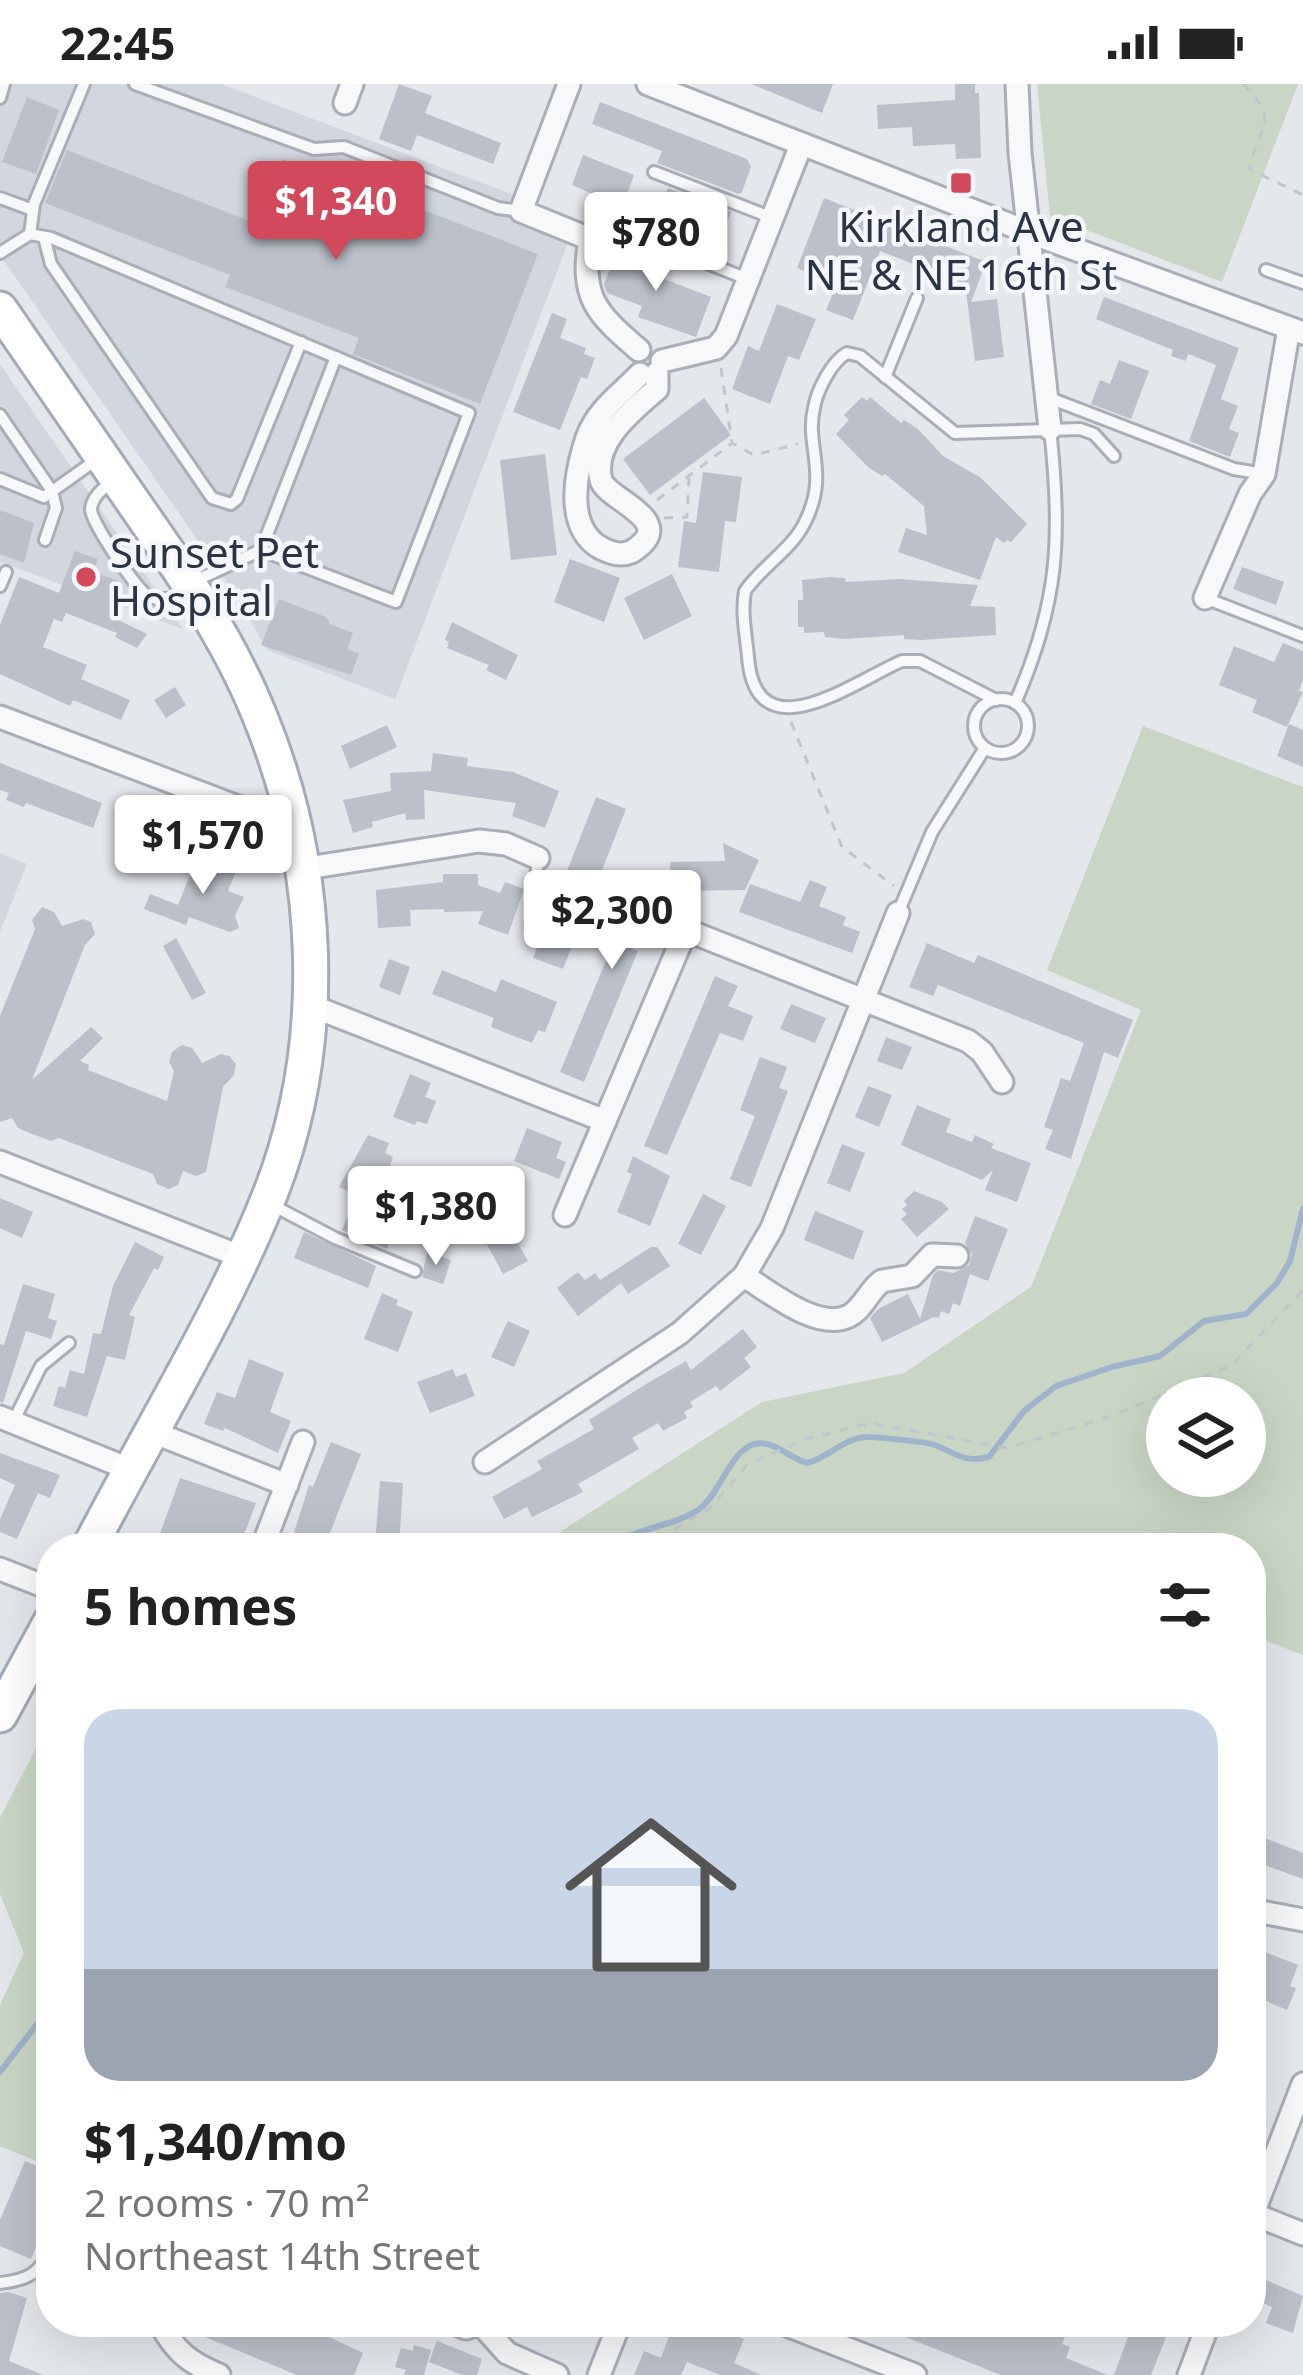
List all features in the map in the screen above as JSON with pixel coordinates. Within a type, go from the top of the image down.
[{"type":"main road","points":[[4,322],[193,591],[260,715],[296,830],[312,1006],[305,1076],[268,1199],[97,1533]]},
{"type":"main road","points":[[0,1715],[36,1649]]},
{"type":"street","points":[[569,84],[521,211],[590,238],[586,281],[591,301],[604,320],[639,350],[633,362],[653,369]]},
{"type":"street","points":[[648,84],[1296,331],[1264,474],[1250,494],[1205,598]]},
{"type":"street","points":[[1017,84],[1050,429]]},
{"type":"street","points":[[653,369],[657,389],[621,421],[601,468],[601,482],[610,495],[643,516],[644,541],[619,554],[604,550],[575,514],[589,433],[601,413],[653,369],[716,347],[727,336],[801,146]]},
{"type":"street","points":[[0,717],[296,830]]},
{"type":"street","points":[[301,868],[479,841],[506,844],[538,858]]},
{"type":"street","points":[[485,1462],[680,1333],[744,1276],[772,1228],[902,903]]},
{"type":"street","points":[[565,1215],[686,930],[968,1041],[982,1052],[1002,1082]]},
{"type":"street","points":[[312,1006],[605,1121]]},
{"type":"street","points":[[0,1162],[242,1257]]},
{"type":"street","points":[[744,1276],[807,1312],[837,1319],[856,1311],[882,1280],[912,1276],[932,1255],[957,1256]]},
{"type":"street","points":[[6,1420],[129,1469]]},
{"type":"street","points":[[150,1431],[287,1485]]},
{"type":"street","points":[[268,1533],[303,1442]]},
{"type":"street","points":[[0,1569],[36,1583]]},
{"type":"street","points":[[1266,1913],[1303,1921]]},
{"type":"street","points":[[1266,2180],[1303,2084]]},
{"type":"street","points":[[1266,2221],[1303,2234]]},
{"type":"street","points":[[167,2337],[191,2364],[219,2375]]},
{"type":"street","points":[[494,2337],[507,2353],[557,2375]]},
{"type":"street","points":[[599,2375],[614,2337]]},
{"type":"street","points":[[817,2337],[915,2375]]},
{"type":"street","points":[[1189,2375],[1203,2337]]},
{"type":"lane","points":[[0,98],[4,84]]},
{"type":"lane","points":[[30,234],[33,210],[84,84]]},
{"type":"lane","points":[[135,84],[314,148],[344,147],[497,208],[521,211]]},
{"type":"lane","points":[[654,172],[773,218]]},
{"type":"lane","points":[[0,199],[33,210]]},
{"type":"lane","points":[[632,233],[749,280]]},
{"type":"lane","points":[[0,253],[30,234],[44,237],[470,413],[396,602],[261,550]]},
{"type":"lane","points":[[44,237],[51,264],[219,502],[231,504],[237,499],[301,342]]},
{"type":"lane","points":[[1266,270],[1303,283]]},
{"type":"lane","points":[[886,377],[917,298]]},
{"type":"lane","points":[[996,700],[986,704],[974,731],[986,748],[1004,753],[1026,737],[1027,718],[1015,703],[996,700],[920,661],[902,661],[803,709],[788,709],[760,698],[750,681],[743,603],[750,584],[806,522],[818,472],[813,409],[836,359],[847,353],[860,356],[955,433],[1080,429],[1094,434],[1114,456]]},
{"type":"lane","points":[[193,591],[261,550],[336,357]]},
{"type":"lane","points":[[1047,397],[1234,469],[1264,474]]},
{"type":"lane","points":[[0,415],[52,491],[56,508],[45,540]]},
{"type":"lane","points":[[1015,703],[1053,586],[1059,505],[1050,429]]},
{"type":"lane","points":[[0,479],[44,497],[109,467]]},
{"type":"lane","points":[[0,586],[6,572]]},
{"type":"lane","points":[[1205,598],[1303,636]]},
{"type":"lane","points":[[902,903],[932,832],[986,748]]},
{"type":"lane","points":[[531,928],[538,858]]},
{"type":"lane","points":[[268,1199],[296,1220],[415,1271]]},
{"type":"lane","points":[[6,1420],[41,1366],[68,1343]]},
{"type":"lane","points":[[0,2282],[26,2280],[36,2272]]},
{"type":"path","points":[[1244,84],[1263,103],[1266,113],[1249,169],[1303,195]]},
{"type":"path","points":[[716,347],[727,391],[732,443]]},
{"type":"path","points":[[732,443],[754,455],[790,448],[815,434]]},
{"type":"path","points":[[643,516],[732,443]]},
{"type":"path","points":[[643,516],[687,517],[689,476]]},
{"type":"path","points":[[788,709],[795,738],[842,847],[902,903]]},
{"type":"path","points":[[669,1533],[710,1508],[748,1464],[793,1444],[870,1423],[1007,1448],[1115,1415],[1232,1365],[1303,1290]]},
{"type":"shaded area","points":[[0,84],[221,84],[577,219],[395,699],[267,650],[237,597],[0,255]]},
{"type":"shaded area","points":[[0,364],[183,629],[0,562]]},
{"type":"shaded area","points":[[0,853],[27,864],[0,932]]},
{"type":"green space","points":[[1037,84],[1298,84],[1222,282],[1050,216]]},
{"type":"green space","points":[[1143,726],[1303,787],[1303,1655],[1266,1641],[1266,1533],[558,1533],[762,1402],[904,1373],[1031,1287],[1141,1010],[1047,970]]},
{"type":"green space","points":[[36,1748],[36,2161],[0,2146],[0,2005],[24,1953],[0,1894],[0,1818]]},
{"type":"building","points":[[399,84],[432,96],[425,113],[501,143],[493,164],[417,135],[411,151],[379,139]]},
{"type":"building","points":[[751,84],[833,84],[822,113]]},
{"type":"building","points":[[955,84],[975,84],[975,93],[979,93],[981,158],[956,159],[955,144],[913,146],[912,127],[878,129],[877,105],[955,100]]},
{"type":"building","points":[[27,97],[59,110],[36,174],[2,162]]},
{"type":"building","points":[[600,102],[747,159],[751,167],[742,192],[657,163],[662,151],[592,124]]},
{"type":"building","points":[[67,150],[257,224],[282,159],[377,196],[386,174],[418,187],[411,205],[538,254],[480,404],[353,354],[359,338],[225,287],[230,275],[45,203]]},
{"type":"building","points":[[583,155],[634,175],[619,215],[591,204],[595,195],[572,185]]},
{"type":"building","points":[[668,188],[731,212],[716,252],[652,227]]},
{"type":"building","points":[[824,198],[986,262],[971,302],[997,299],[1004,357],[975,361],[965,284],[880,251],[853,320],[826,310],[837,284],[797,268]]},
{"type":"building","points":[[618,249],[663,266],[659,277],[711,297],[696,337],[638,317],[642,306],[607,293],[604,284]]},
{"type":"building","points":[[1104,297],[1239,348],[1221,399],[1238,406],[1229,429],[1239,433],[1230,457],[1189,441],[1216,365],[1188,354],[1186,361],[1171,356],[1173,350],[1096,319]]},
{"type":"building","points":[[777,304],[816,319],[799,360],[788,356],[770,404],[732,389],[748,346],[759,351]]},
{"type":"building","points":[[552,313],[567,319],[560,338],[586,348],[584,354],[595,358],[587,379],[581,377],[560,430],[513,412]]},
{"type":"building","points":[[1119,360],[1149,371],[1131,419],[1091,404],[1100,380],[1110,384]]},
{"type":"building","points":[[862,397],[867,401],[870,397],[901,423],[904,420],[918,429],[943,456],[981,478],[1027,524],[1011,542],[996,537],[980,580],[898,552],[906,528],[927,535],[924,506],[885,474],[868,467],[836,434],[849,420],[844,415]]},
{"type":"building","points":[[704,398],[731,435],[650,495],[623,459]]},
{"type":"building","points":[[545,454],[557,555],[511,560],[500,460]]},
{"type":"building","points":[[703,472],[742,477],[736,522],[725,521],[719,572],[678,567],[684,521],[696,523]]},
{"type":"building","points":[[0,510],[34,523],[24,563],[0,554]]},
{"type":"building","points":[[75,551],[98,559],[93,572],[122,582],[110,616],[147,634],[137,648],[115,637],[117,633],[66,613],[62,622],[54,619],[43,647],[87,665],[81,679],[130,700],[121,720],[73,700],[70,706],[0,674],[0,625],[19,577],[59,593]]},
{"type":"building","points":[[570,559],[620,578],[604,622],[554,602]]},
{"type":"building","points":[[1242,567],[1284,582],[1276,605],[1233,589]]},
{"type":"building","points":[[672,574],[692,616],[644,640],[624,598]]},
{"type":"building","points":[[830,577],[846,582],[899,579],[978,585],[970,606],[995,607],[996,635],[921,640],[904,639],[904,635],[844,639],[825,637],[824,632],[804,633],[804,627],[798,627],[802,580]]},
{"type":"building","points":[[279,599],[353,633],[347,649],[359,654],[351,675],[261,645]]},
{"type":"building","points":[[452,622],[518,655],[506,680],[486,670],[489,665],[447,648]]},
{"type":"building","points":[[1283,643],[1303,651],[1299,691],[1303,692],[1287,727],[1252,712],[1257,700],[1219,685],[1234,646],[1274,662]]},
{"type":"building","points":[[175,687],[186,705],[166,718],[154,700]]},
{"type":"building","points":[[1289,724],[1303,730],[1303,767],[1277,756]]},
{"type":"building","points":[[387,725],[397,747],[350,769],[341,746]]},
{"type":"building","points":[[433,753],[468,758],[467,766],[513,772],[559,791],[545,828],[512,816],[516,803],[424,790],[425,819],[406,820],[405,813],[353,833],[343,800],[391,791],[390,773],[431,771]]},
{"type":"building","points":[[0,763],[102,803],[93,828],[6,800],[9,793],[0,790]]},
{"type":"building","points":[[596,797],[626,809],[563,969],[533,958]]},
{"type":"building","points":[[723,843],[759,860],[745,890],[671,891],[670,862],[725,861]]},
{"type":"building","points":[[198,857],[229,864],[235,874],[228,891],[244,897],[235,916],[239,928],[230,932],[189,917],[186,925],[144,909],[150,894],[178,905],[191,873],[191,860]]},
{"type":"building","points":[[443,874],[478,874],[478,885],[500,893],[505,882],[524,889],[508,935],[478,924],[483,911],[410,910],[411,926],[378,928],[376,890],[443,882]]},
{"type":"building","points":[[644,876],[670,893],[655,916],[649,912],[626,946],[638,951],[584,1082],[560,1072],[612,946],[593,938],[629,884],[636,889]]},
{"type":"building","points":[[810,880],[827,887],[819,906],[846,917],[843,925],[860,932],[852,953],[739,912],[750,884],[800,902]]},
{"type":"building","points":[[42,907],[54,912],[62,926],[83,919],[91,922],[95,934],[85,945],[32,1080],[91,1027],[103,1038],[80,1061],[89,1065],[88,1070],[167,1101],[174,1071],[169,1062],[172,1052],[182,1045],[192,1048],[202,1063],[221,1054],[229,1056],[236,1064],[234,1075],[223,1087],[206,1172],[196,1176],[183,1171],[178,1185],[169,1189],[157,1184],[153,1174],[59,1138],[51,1141],[27,1132],[12,1118],[0,1122],[0,1016],[35,929],[32,920]]},
{"type":"building","points":[[176,938],[206,993],[192,1000],[163,946]]},
{"type":"building","points":[[927,943],[974,963],[978,955],[1133,1020],[1118,1058],[1104,1052],[1071,1159],[1045,1149],[1053,1130],[1044,1127],[1061,1078],[1070,1081],[1084,1043],[938,985],[933,996],[909,987]]},
{"type":"building","points":[[389,959],[410,967],[400,995],[379,987]]},
{"type":"building","points":[[442,970],[496,992],[501,979],[557,1002],[545,1032],[538,1030],[532,1043],[491,1027],[494,1018],[432,994]]},
{"type":"building","points":[[715,976],[738,986],[728,1006],[753,1016],[743,1041],[720,1033],[667,1155],[644,1146]]},
{"type":"building","points":[[791,1004],[826,1018],[815,1043],[780,1029]]},
{"type":"building","points":[[886,1037],[912,1047],[902,1070],[877,1061]]},
{"type":"building","points":[[760,1057],[787,1067],[779,1088],[788,1091],[751,1187],[730,1179],[755,1116],[740,1110]]},
{"type":"building","points":[[410,1074],[431,1083],[425,1097],[436,1101],[427,1124],[393,1117]]},
{"type":"building","points":[[868,1086],[892,1095],[879,1127],[855,1117]]},
{"type":"building","points":[[917,1105],[951,1119],[946,1132],[972,1142],[975,1135],[994,1144],[991,1148],[1031,1163],[1017,1202],[985,1190],[993,1170],[982,1180],[901,1145]]},
{"type":"building","points":[[527,1128],[562,1142],[556,1158],[566,1162],[559,1179],[514,1161]]},
{"type":"building","points":[[368,1135],[389,1143],[385,1153],[393,1157],[388,1171],[379,1168],[367,1199],[339,1187]]},
{"type":"building","points":[[842,1144],[865,1153],[850,1192],[827,1183]]},
{"type":"building","points":[[633,1156],[670,1176],[650,1226],[617,1212],[632,1174],[627,1172]]},
{"type":"building","points":[[914,1191],[949,1209],[917,1237],[901,1219],[907,1214],[902,1209],[907,1205],[904,1201]]},
{"type":"building","points":[[703,1194],[726,1206],[701,1255],[678,1244]]},
{"type":"building","points":[[356,1196],[401,1214],[387,1249],[342,1230]]},
{"type":"building","points":[[0,1198],[33,1212],[22,1238],[0,1228]]},
{"type":"building","points":[[815,1211],[864,1231],[853,1260],[804,1240]]},
{"type":"building","points":[[975,1216],[1008,1229],[988,1281],[970,1274],[960,1306],[953,1303],[949,1314],[941,1311],[939,1318],[882,1342],[870,1318],[878,1309],[908,1294],[920,1319],[933,1275],[969,1265],[972,1255],[965,1243]]},
{"type":"building","points":[[498,1217],[528,1261],[503,1274],[478,1228]]},
{"type":"building","points":[[304,1232],[376,1266],[368,1288],[294,1258]]},
{"type":"building","points":[[135,1242],[164,1257],[129,1315],[135,1317],[125,1360],[107,1356],[87,1417],[53,1406],[70,1370],[84,1374],[93,1333],[101,1334],[113,1286]]},
{"type":"building","points":[[657,1247],[670,1266],[628,1294],[621,1283],[578,1316],[557,1288],[578,1272],[585,1280],[595,1273],[600,1280]]},
{"type":"building","points":[[427,1252],[451,1260],[443,1284],[422,1277]]},
{"type":"building","points":[[23,1284],[55,1294],[48,1318],[57,1321],[51,1339],[26,1331],[3,1403],[0,1344],[4,1345]]},
{"type":"building","points":[[382,1293],[413,1312],[398,1352],[364,1339]]},
{"type":"building","points":[[508,1321],[530,1331],[514,1367],[491,1357]]},
{"type":"building","points":[[743,1329],[757,1347],[744,1358],[751,1367],[720,1391],[716,1386],[690,1402],[693,1407],[684,1412],[687,1418],[663,1431],[658,1423],[632,1438],[639,1449],[578,1484],[583,1492],[532,1517],[527,1507],[504,1519],[492,1497],[542,1469],[537,1461],[594,1429],[589,1420],[646,1384],[686,1361],[691,1370]]},
{"type":"building","points":[[249,1359],[284,1373],[270,1412],[291,1421],[278,1453],[225,1428],[204,1424],[217,1392],[235,1398]]},
{"type":"building","points":[[453,1369],[456,1377],[466,1373],[475,1396],[430,1413],[417,1382]]},
{"type":"building","points":[[331,1442],[361,1454],[330,1533],[294,1533],[309,1485],[313,1487]]},
{"type":"building","points":[[0,1453],[60,1475],[50,1498],[38,1493],[17,1539],[0,1532],[0,1519],[15,1485],[0,1478]]},
{"type":"building","points":[[180,1478],[256,1503],[245,1533],[160,1533]]},
{"type":"building","points":[[380,1481],[403,1483],[400,1533],[376,1533]]},
{"type":"building","points":[[1266,1839],[1303,1853],[1303,1879],[1266,1865]]},
{"type":"building","points":[[1266,1952],[1298,1965],[1287,2010],[1266,2001]]},
{"type":"building","points":[[25,2161],[36,2166],[36,2247],[31,2259],[0,2246],[0,2220]]},
{"type":"building","points":[[1266,2280],[1303,2296],[1293,2333],[1266,2323],[1272,2307],[1266,2305]]},
{"type":"building","points":[[0,2293],[27,2298],[9,2361],[43,2375],[0,2375]]},
{"type":"building","points":[[205,2337],[329,2337],[363,2353],[354,2375],[297,2375]]},
{"type":"building","points":[[669,2337],[739,2337],[744,2339],[734,2363],[761,2375],[720,2375],[687,2362],[681,2375],[634,2375],[644,2351],[661,2358]]},
{"type":"building","points":[[905,2337],[1065,2337],[1062,2344],[1070,2347],[1066,2358],[1108,2375],[1001,2375]]},
{"type":"building","points":[[1128,2337],[1166,2337],[1151,2375],[1114,2375]]},
{"type":"building","points":[[437,2341],[482,2359],[477,2375],[462,2375],[429,2362]]},
{"type":"building","points":[[414,2345],[431,2350],[424,2375],[404,2375],[406,2370],[395,2367],[401,2348],[413,2351]]},
{"type":"waterway","points":[[637,1533],[698,1510],[738,1456],[754,1444],[774,1446],[807,1463],[868,1437],[930,1444],[967,1458],[989,1457],[1024,1411],[1056,1386],[1160,1356],[1204,1321],[1246,1314],[1277,1283],[1290,1261],[1303,1209]]},
{"type":"waterway","points":[[0,2072],[36,2025]]},
{"type":"place","name":"Kirkland Ave NE & NE 16th St","points":[[961,183]]},
{"type":"place","name":"Sunset Pet Hospital","points":[[86,577]]}]
